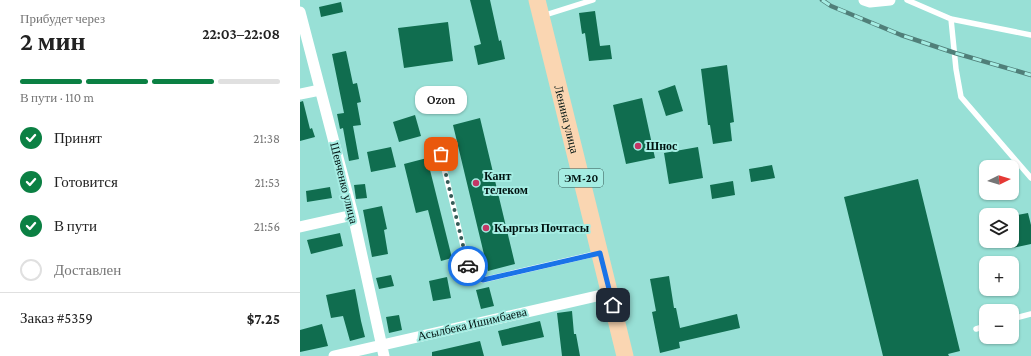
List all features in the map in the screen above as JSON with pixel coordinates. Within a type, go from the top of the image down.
[{"type":"main road","name":"Ленина улица","points":[[539,8],[625,356]]},
{"type":"street","points":[[864,0],[870,2],[890,0]]},
{"type":"street","name":"Шевченко улица","points":[[300,12],[352,215],[384,356]]},
{"type":"street","points":[[300,94],[320,90]]},
{"type":"street","points":[[300,227],[352,215]]},
{"type":"street","name":"Асылбека Ишимбаева","points":[[334,356],[610,293]]},
{"type":"lane","points":[[539,8],[593,0]]},
{"type":"lane","points":[[907,0],[951,19],[1031,35]]},
{"type":"lane","points":[[951,19],[956,69],[961,97],[1031,178]]},
{"type":"lane","points":[[437,140],[468,266],[474,276],[483,280],[600,253]]},
{"type":"lane","points":[[1019,317],[1031,314]]},
{"type":"building","points":[[470,0],[490,0],[499,41],[501,40],[505,59],[478,65],[474,46],[481,44]]},
{"type":"building","points":[[341,2],[343,12],[321,17],[319,7]]},
{"type":"building","points":[[595,11],[600,46],[610,45],[612,59],[589,61],[585,33],[582,34],[579,13]]},
{"type":"building","points":[[448,22],[453,61],[404,68],[398,28]]},
{"type":"building","points":[[346,51],[353,84],[357,83],[361,102],[357,103],[361,125],[353,126],[359,159],[349,161],[343,128],[340,129],[337,114],[344,113],[332,54]]},
{"type":"building","points":[[727,65],[734,122],[730,123],[732,141],[713,144],[710,125],[708,125],[701,69]]},
{"type":"building","points":[[675,85],[683,111],[666,116],[658,91]]},
{"type":"building","points":[[642,98],[655,158],[626,164],[613,105]]},
{"type":"building","points":[[303,101],[310,129],[312,128],[315,137],[300,141],[300,102]]},
{"type":"building","points":[[415,115],[421,136],[399,142],[393,122]]},
{"type":"building","points":[[480,118],[515,264],[488,271],[453,125]]},
{"type":"building","points":[[391,147],[396,167],[371,172],[367,152]]},
{"type":"building","points":[[698,147],[703,178],[669,184],[664,153]]},
{"type":"building","points":[[427,158],[452,258],[441,261],[428,210],[416,213],[404,164]]},
{"type":"building","points":[[772,165],[775,178],[751,182],[749,169]]},
{"type":"building","points":[[918,179],[960,351],[948,354],[949,356],[883,356],[844,197]]},
{"type":"building","points":[[733,181],[735,195],[712,199],[710,185]]},
{"type":"building","points":[[365,184],[367,198],[356,199],[354,185]]},
{"type":"building","points":[[330,187],[332,198],[307,202],[306,191]]},
{"type":"building","points":[[382,206],[387,229],[384,230],[388,254],[372,257],[363,210]]},
{"type":"building","points":[[1028,213],[1031,225],[1031,244],[1019,247],[1019,215]]},
{"type":"building","points":[[340,233],[343,246],[311,254],[307,240]]},
{"type":"building","points":[[391,275],[394,286],[379,289],[376,278]]},
{"type":"building","points":[[669,276],[674,308],[676,308],[680,328],[737,314],[740,328],[679,342],[680,348],[660,353],[652,312],[656,311],[650,279]]},
{"type":"building","points":[[447,277],[451,298],[433,301],[429,281]]},
{"type":"building","points":[[489,287],[494,306],[481,309],[476,290]]},
{"type":"building","points":[[355,289],[365,337],[350,341],[343,316],[331,318],[326,295]]},
{"type":"building","points":[[572,311],[574,334],[576,334],[580,356],[562,356],[557,313]]},
{"type":"building","points":[[399,315],[402,330],[389,333],[386,317]]},
{"type":"building","points":[[540,321],[544,337],[502,346],[498,331]]},
{"type":"building","points":[[322,324],[328,346],[300,352],[300,330]]},
{"type":"building","points":[[480,341],[484,356],[432,356],[432,352]]},
{"type":"railway","points":[[822,0],[831,6],[901,35],[955,53],[1031,75]]},
{"type":"way so far","points":[[441,154],[468,266]]},
{"type":"place","name":"Шнос","points":[[638,146]]},
{"type":"place","name":"Ozon","points":[[441,154]]},
{"type":"place","name":"Кант телеком","points":[[476,183]]},
{"type":"place","name":"Кыргыз Почтасы","points":[[486,228]]},
{"type":"route","points":[[468,266],[474,276],[483,280],[600,253],[613,305]]}]
